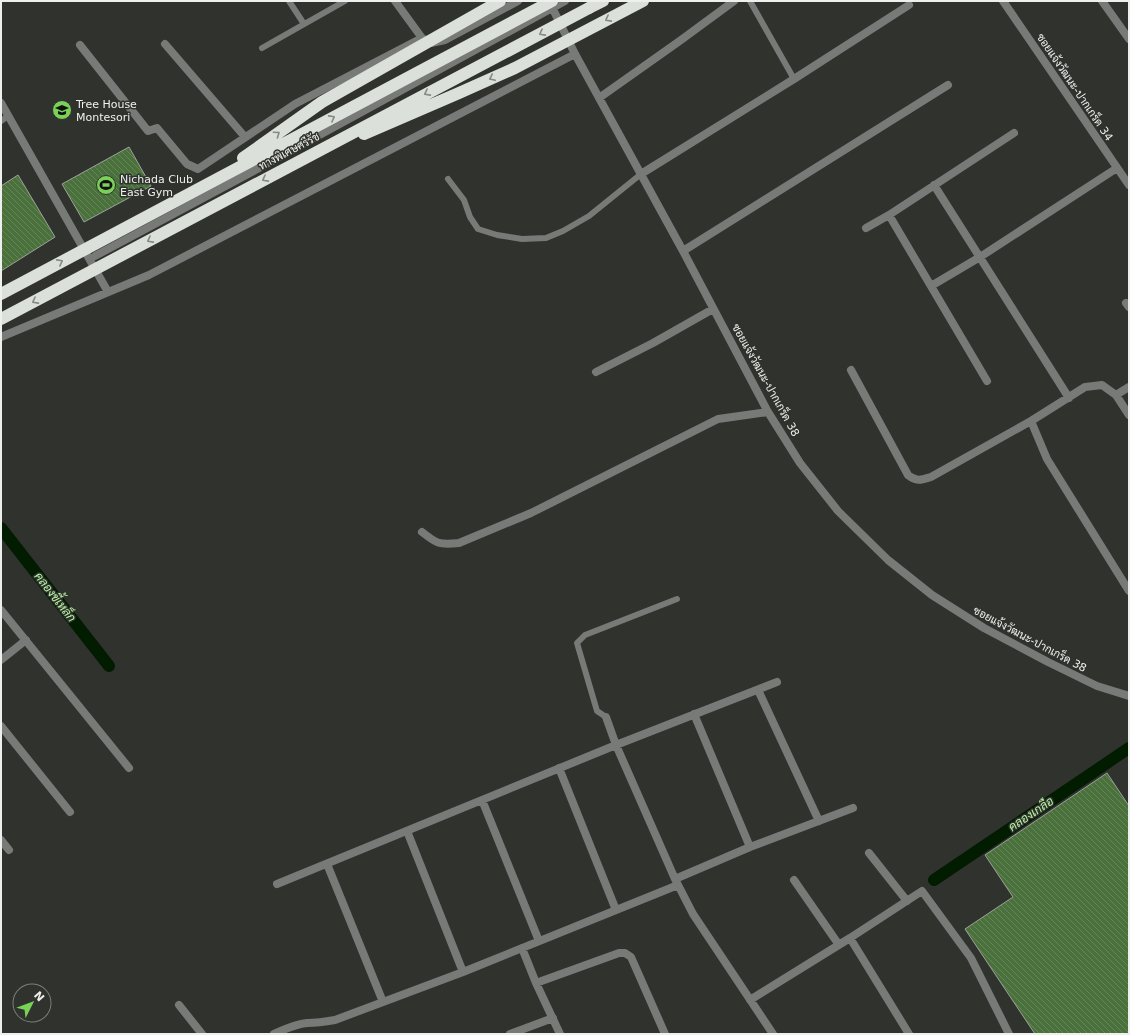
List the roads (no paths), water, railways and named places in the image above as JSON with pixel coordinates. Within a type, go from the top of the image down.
[{"type":"highway","points":[[199,188],[322,102],[500,1]]},
{"type":"highway","name":"ทางพิเศษศรีรัช","points":[[1,318],[603,1]]},
{"type":"highway","points":[[299,160],[401,119],[515,68],[643,1]]},
{"type":"highway","name":"ทางพิเศษศรีรัช","points":[[1,294],[551,3]]},
{"type":"street","points":[[396,1],[422,38],[431,43],[445,40],[518,1]]},
{"type":"street","points":[[95,256],[272,161],[551,3],[565,1]]},
{"type":"street","points":[[599,98],[734,1]]},
{"type":"street","name":"ซอยแจ้งวัฒนะ-ปากเกร็ด 34","points":[[1003,1],[1129,185]]},
{"type":"street","points":[[1102,1],[1129,39]]},
{"type":"street","name":"ซอยแจ้งวัฒนะ-ปากเกร็ด 38","points":[[551,3],[575,54],[683,251],[768,412],[800,463],[838,511],[888,560],[932,596],[984,628],[1048,662],[1097,686],[1129,696]]},
{"type":"street","points":[[641,174],[794,79],[909,5]]},
{"type":"street","points":[[80,44],[148,131],[157,128],[187,164],[198,169],[295,104],[422,38]]},
{"type":"street","points":[[165,44],[245,137]]},
{"type":"street","points":[[1,338],[149,275],[575,54]]},
{"type":"street","points":[[683,251],[948,85]]},
{"type":"street","points":[[1,103],[108,292]]},
{"type":"street","points":[[866,228],[889,215],[1014,132]]},
{"type":"street","points":[[932,286],[980,257],[1117,168]]},
{"type":"street","points":[[934,185],[1069,398]]},
{"type":"street","points":[[889,215],[987,381]]},
{"type":"street","points":[[596,372],[653,343],[713,309]]},
{"type":"street","points":[[851,370],[908,475],[914,480],[922,480],[931,477],[1031,421],[1085,387],[1102,385],[1116,396],[1129,415]]},
{"type":"street","points":[[1116,396],[1129,387]]},
{"type":"street","points":[[422,532],[435,542],[448,544],[459,543],[531,513],[718,419],[768,412]]},
{"type":"street","points":[[1031,421],[1047,460],[1129,591]]},
{"type":"street","points":[[1,610],[129,768]]},
{"type":"street","points":[[1,660],[26,640]]},
{"type":"street","points":[[277,884],[559,768],[777,682]]},
{"type":"street","points":[[758,690],[819,821]]},
{"type":"street","points":[[694,714],[750,847]]},
{"type":"street","points":[[606,717],[616,745],[677,882],[693,914],[773,1034]]},
{"type":"street","points":[[1,726],[70,812]]},
{"type":"street","points":[[559,768],[616,910]]},
{"type":"street","points":[[482,800],[539,941]]},
{"type":"street","points":[[274,1034],[289,1027],[307,1023],[319,1024],[335,1020],[463,972],[616,910],[750,847],[853,808]]},
{"type":"street","points":[[407,831],[463,972]]},
{"type":"street","points":[[1,840],[9,850]]},
{"type":"street","points":[[869,852],[907,901]]},
{"type":"street","points":[[327,864],[383,1002]]},
{"type":"street","points":[[794,880],[839,945]]},
{"type":"street","points":[[750,1000],[922,891],[971,958],[1006,1033]]},
{"type":"street","points":[[850,938],[909,1034]]},
{"type":"street","points":[[522,948],[536,984],[560,1034]]},
{"type":"street","points":[[536,984],[619,953],[625,953],[630,957],[665,1034]]},
{"type":"street","points":[[179,1005],[202,1034]]},
{"type":"street","points":[[510,1034],[553,1018]]},
{"type":"lane","points":[[289,1],[304,24]]},
{"type":"lane","points":[[262,48],[345,1]]},
{"type":"lane","points":[[750,1],[794,79]]},
{"type":"lane","points":[[1,121],[8,116]]},
{"type":"lane","points":[[448,179],[464,200],[470,217],[478,228],[497,235],[522,239],[546,238],[563,231],[589,216],[641,174]]},
{"type":"lane","points":[[606,717],[597,711],[577,643],[585,635],[677,599]]},
{"type":"waterway","name":"คลองขี้เหล็ก","points":[[1,528],[109,666]]},
{"type":"waterway","name":"คลองเกลือ","points":[[934,880],[1129,748]]},
{"type":"place","name":"Tree House Montesori","points":[[62,110]]},
{"type":"place","name":"Nichada Club East Gym","points":[[106,185]]}]
